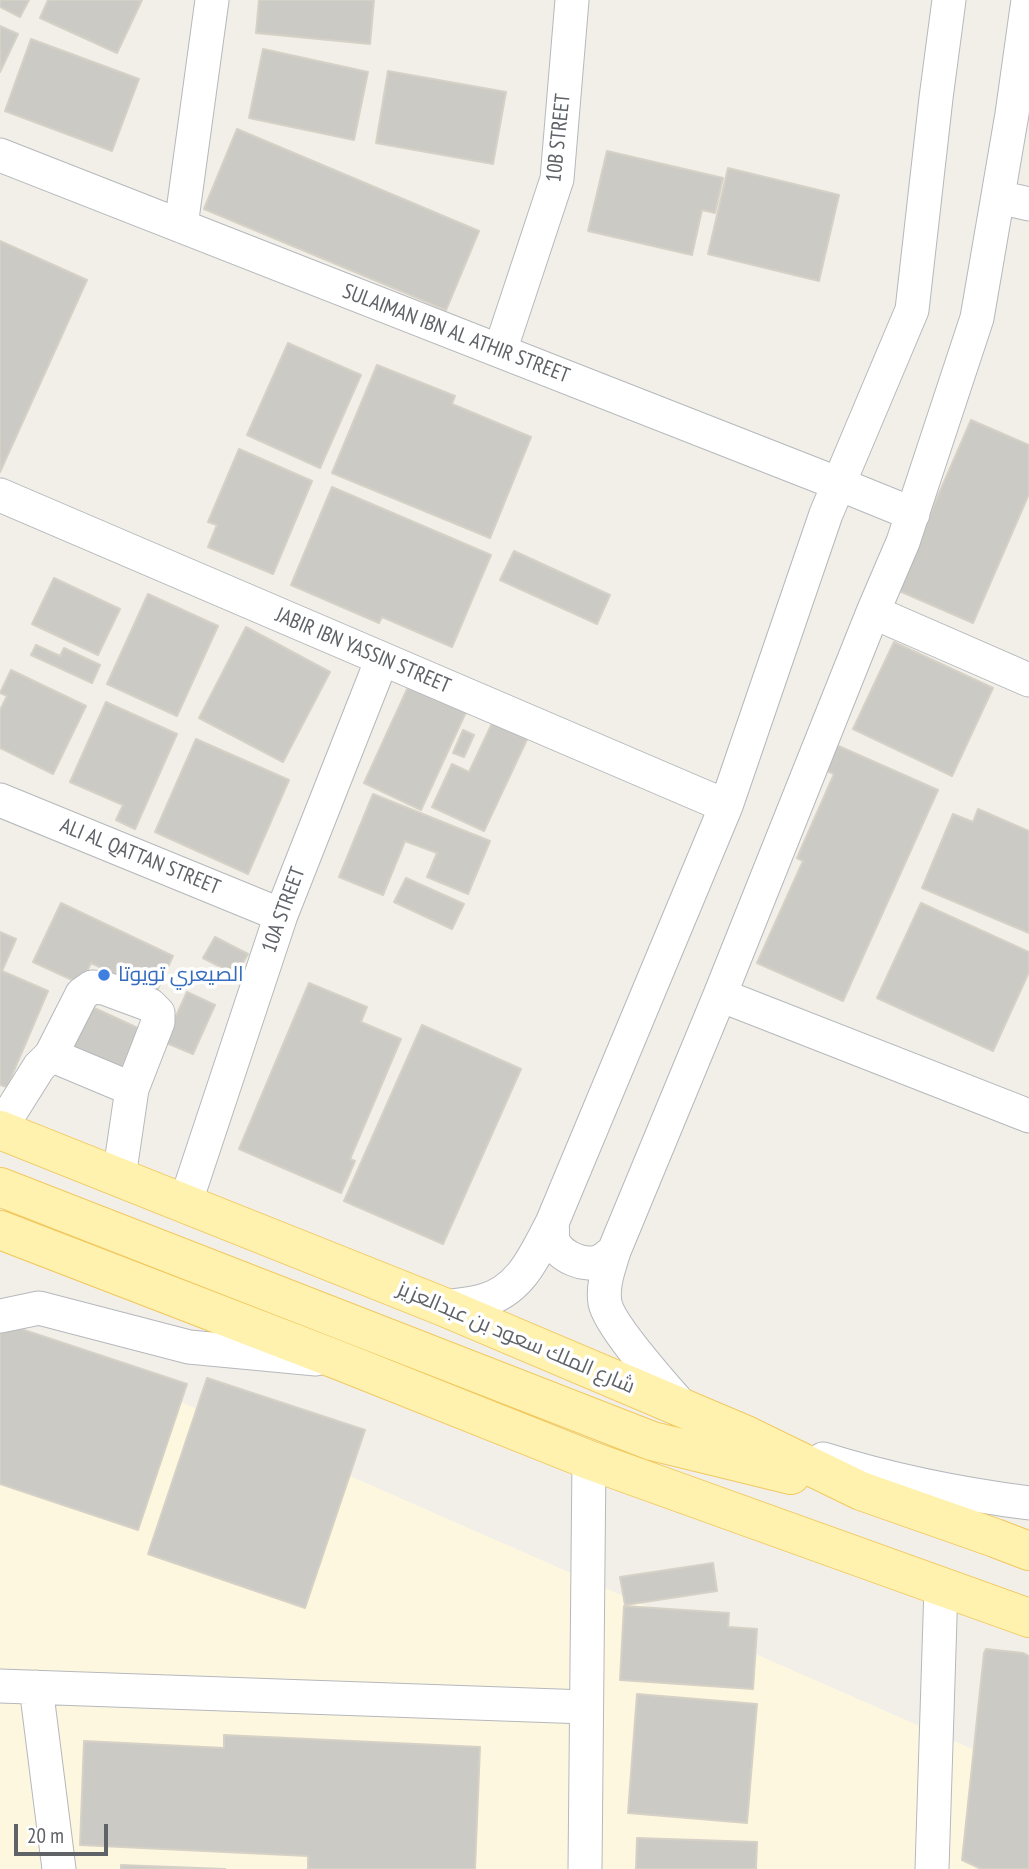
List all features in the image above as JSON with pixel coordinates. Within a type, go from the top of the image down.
[{"type":"main road","name":"شارع الملك سعود بن عبدالعزيز","points":[[0,1130],[444,1307],[746,1435],[861,1491],[1018,1546]]},
{"type":"main road","points":[[0,1187],[652,1441],[861,1491]]},
{"type":"main road","points":[[0,1230],[589,1460],[1029,1618]]},
{"type":"main road","points":[[0,1251],[88,1265]]},
{"type":"street","points":[[181,226],[212,0]]},
{"type":"street","name":"10B STREET","points":[[500,351],[557,179],[572,0]]},
{"type":"street","points":[[444,1307],[485,1300],[509,1288],[527,1270],[552,1223],[726,806],[826,514],[912,310],[949,0]]},
{"type":"street","points":[[683,1408],[622,1333],[606,1306],[604,1285],[614,1251],[903,542],[977,318],[1013,200],[1028,0]]},
{"type":"street","name":"SULAIMAN IBN AL ATHIR STREET","points":[[0,155],[912,514]]},
{"type":"street","name":"JABIR IBN YASSIN STREET","points":[[0,495],[726,806]]},
{"type":"street","points":[[873,612],[1029,680]]},
{"type":"street","name":"10A STREET","points":[[185,1204],[281,915],[382,659]]},
{"type":"street","name":"ALI AL QATTAN STREET","points":[[0,800],[281,915]]},
{"type":"street","points":[[0,1130],[39,1067],[51,1055],[82,994],[92,987],[104,988],[150,1005],[158,1013],[158,1022],[132,1089],[119,1177]]},
{"type":"street","points":[[720,995],[1029,1116]]},
{"type":"street","points":[[51,1055],[132,1089]]},
{"type":"street","points":[[552,1223],[553,1240],[562,1252],[573,1259],[599,1261],[614,1251]]},
{"type":"street","points":[[0,1316],[39,1308],[189,1347],[343,1362]]},
{"type":"street","points":[[746,1435],[863,1472],[973,1496],[1029,1503]]},
{"type":"street","points":[[585,1869],[589,1460]]},
{"type":"street","points":[[932,1869],[941,1587]]},
{"type":"street","points":[[0,1686],[586,1707]]},
{"type":"street","points":[[36,1687],[58,1869]]},
{"type":"shaded area","points":[[0,1348],[106,1369],[1029,1774],[1029,1869],[0,1869]]},
{"type":"building","points":[[0,0],[29,0],[20,17],[0,7]]},
{"type":"building","points":[[48,0],[142,0],[117,53],[40,18]]},
{"type":"building","points":[[259,0],[374,0],[370,44],[256,33]]},
{"type":"building","points":[[0,26],[18,34],[0,72]]},
{"type":"building","points":[[31,39],[139,79],[112,151],[5,111]]},
{"type":"building","points":[[263,49],[368,72],[354,140],[249,118]]},
{"type":"building","points":[[388,71],[506,92],[493,164],[376,143]]},
{"type":"building","points":[[237,129],[479,231],[446,310],[204,209]]},
{"type":"building","points":[[607,151],[723,178],[715,213],[702,210],[692,255],[588,231]]},
{"type":"building","points":[[728,168],[839,195],[819,281],[708,254]]},
{"type":"building","points":[[0,241],[87,280],[0,472]]},
{"type":"building","points":[[288,343],[361,375],[320,468],[247,435]]},
{"type":"building","points":[[377,365],[455,396],[452,404],[531,437],[490,538],[332,473]]},
{"type":"building","points":[[971,420],[1029,445],[1029,494],[973,623],[897,590]]},
{"type":"building","points":[[239,449],[312,481],[273,574],[208,547],[217,525],[208,522]]},
{"type":"building","points":[[332,487],[491,555],[452,647],[382,617],[379,623],[291,585]]},
{"type":"building","points":[[514,551],[610,595],[597,624],[500,580]]},
{"type":"building","points":[[54,578],[120,609],[98,655],[32,624]]},
{"type":"building","points":[[148,594],[218,626],[177,716],[107,684]]},
{"type":"building","points":[[246,627],[330,672],[283,762],[199,718]]},
{"type":"building","points":[[894,642],[993,688],[952,776],[853,729]]},
{"type":"building","points":[[36,645],[60,656],[64,648],[100,665],[92,683],[31,655]]},
{"type":"building","points":[[11,670],[86,706],[53,774],[0,748],[0,710],[7,696],[0,693]]},
{"type":"building","points":[[409,685],[466,712],[421,810],[364,783]]},
{"type":"building","points":[[106,702],[177,734],[135,829],[116,820],[123,805],[70,782]]},
{"type":"building","points":[[496,715],[531,731],[484,831],[432,807],[452,764],[469,772]]},
{"type":"building","points":[[463,730],[474,735],[464,757],[453,753]]},
{"type":"building","points":[[196,739],[289,780],[248,874],[155,832]]},
{"type":"building","points":[[834,744],[938,790],[843,1001],[757,963],[803,861],[797,858],[834,774],[822,769]]},
{"type":"building","points":[[373,794],[490,841],[468,894],[427,877],[437,853],[405,841],[383,895],[339,877]]},
{"type":"building","points":[[978,809],[1029,831],[1029,933],[922,888],[953,814],[973,822]]},
{"type":"building","points":[[406,878],[464,904],[452,929],[394,902]]},
{"type":"building","points":[[61,903],[173,956],[156,993],[91,963],[81,984],[33,962]]},
{"type":"building","points":[[921,903],[1029,952],[1029,972],[993,1051],[877,998]]},
{"type":"building","points":[[0,932],[16,939],[2,971],[48,991],[7,1087],[0,1085]]},
{"type":"building","points":[[215,937],[248,954],[236,975],[203,958]]},
{"type":"building","points":[[309,983],[367,1007],[361,1022],[401,1039],[350,1159],[355,1161],[341,1193],[239,1149]]},
{"type":"building","points":[[187,992],[215,1005],[193,1054],[164,1042]]},
{"type":"building","points":[[90,1006],[140,1029],[117,1077],[68,1054]]},
{"type":"building","points":[[422,1025],[521,1069],[443,1244],[344,1201]]},
{"type":"building","points":[[0,1322],[187,1384],[138,1530],[0,1484]]},
{"type":"building","points":[[207,1378],[365,1430],[305,1608],[148,1554]]},
{"type":"building","points":[[713,1563],[717,1591],[625,1605],[620,1577]]},
{"type":"building","points":[[624,1606],[729,1613],[728,1627],[757,1629],[753,1689],[620,1680]]},
{"type":"building","points":[[986,1649],[1029,1656],[1029,1869],[981,1869],[962,1860]]},
{"type":"building","points":[[637,1694],[757,1704],[747,1823],[628,1813]]},
{"type":"building","points":[[224,1735],[480,1747],[475,1869],[308,1869],[308,1856],[80,1845],[84,1741],[224,1748]]},
{"type":"building","points":[[637,1838],[757,1842],[756,1869],[636,1869]]},
{"type":"building","points":[[121,1865],[225,1869],[121,1869]]},
{"type":"place","name":"الصيعري تويوتا","points":[[104,975]]}]
